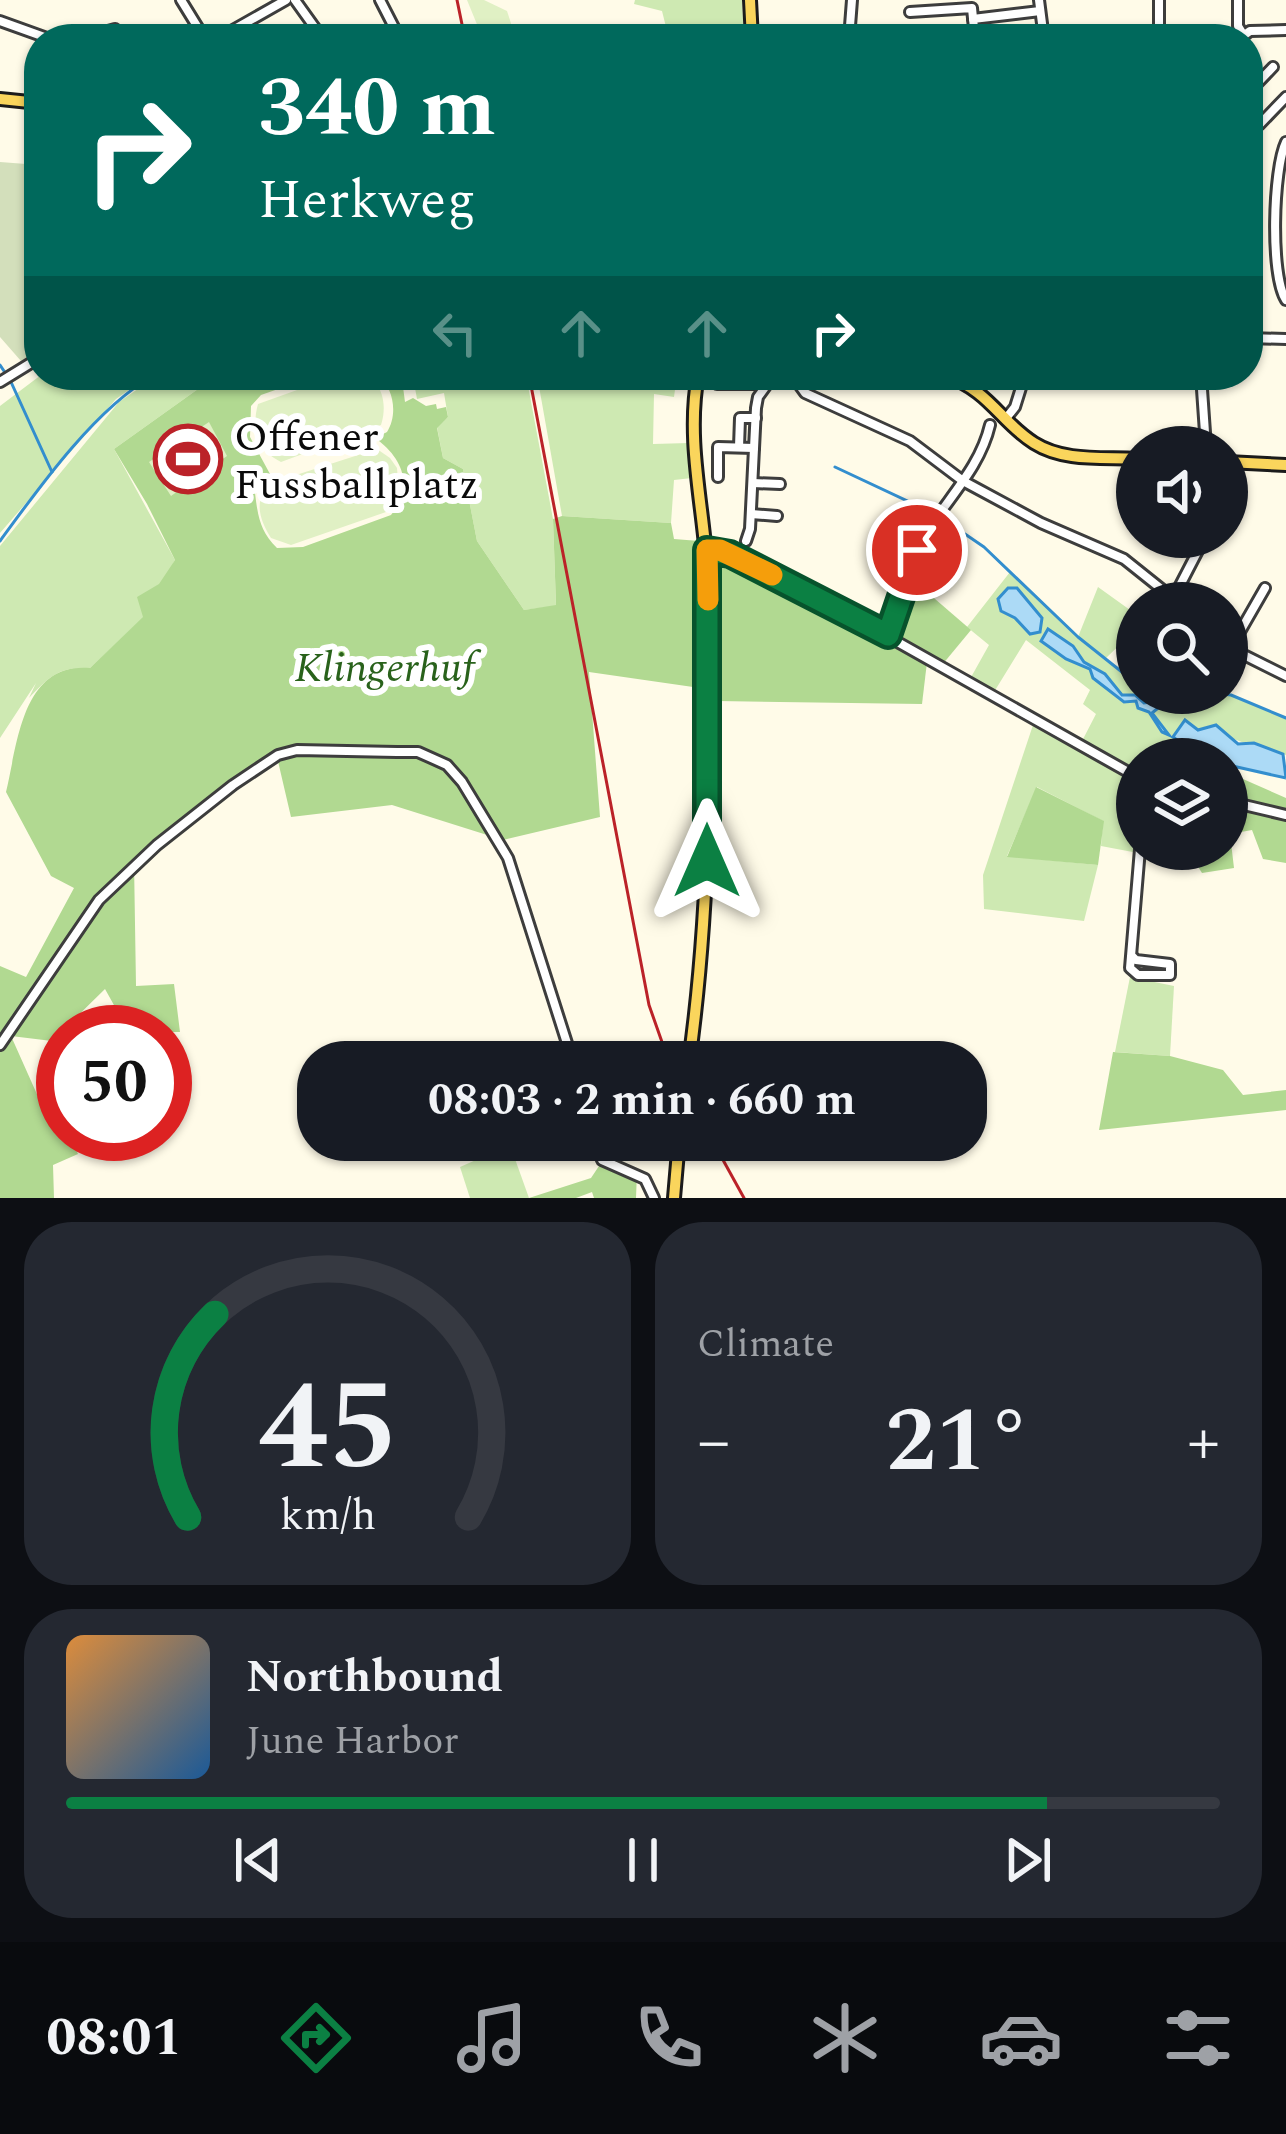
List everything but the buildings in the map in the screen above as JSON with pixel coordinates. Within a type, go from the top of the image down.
[{"type":"main road","points":[[691,1041],[706,896],[707,550],[696,473],[696,390]]},
{"type":"main road","points":[[972,390],[1049,451],[1116,458]]},
{"type":"main road","points":[[1248,463],[1286,465]]},
{"type":"main road","points":[[674,1198],[677,1161]]},
{"type":"street","points":[[245,24],[290,0],[310,24]]},
{"type":"street","points":[[974,19],[1040,6]]},
{"type":"street","points":[[910,12],[972,8],[974,24]]},
{"type":"street","points":[[1263,77],[1273,67]]},
{"type":"street","points":[[1263,121],[1286,97]]},
{"type":"street","points":[[1286,142],[1279,172],[1276,276],[1286,300]]},
{"type":"street","points":[[746,542],[762,390]]},
{"type":"street","points":[[803,390],[910,441],[963,481],[1041,523],[1124,559],[1153,582]]},
{"type":"street","points":[[1007,417],[1020,390]]},
{"type":"street","points":[[1202,390],[1204,426]]},
{"type":"street","points":[[739,447],[740,418],[756,418]]},
{"type":"street","points":[[888,635],[917,550],[983,449],[990,425]]},
{"type":"street","points":[[718,477],[718,446],[754,448]]},
{"type":"street","points":[[753,483],[780,484]]},
{"type":"street","points":[[751,514],[777,515]]},
{"type":"street","points":[[707,550],[730,554],[888,635],[1116,765]]},
{"type":"street","points":[[1248,616],[1265,588]]},
{"type":"street","points":[[1248,657],[1286,676]]},
{"type":"street","points":[[0,1045],[99,900],[157,844],[257,768],[297,750],[418,752],[447,765],[508,857],[565,1041]]},
{"type":"street","points":[[1248,807],[1286,815]]},
{"type":"street","points":[[1132,956],[1169,964],[1170,975],[1133,973],[1132,956],[1138,870]]},
{"type":"street","points":[[604,1161],[645,1179],[654,1198]]},
{"type":"green space","points":[[467,0],[484,0],[507,11],[511,24],[477,24]]},
{"type":"green space","points":[[635,0],[742,0],[743,24],[665,24],[662,11],[634,4]]},
{"type":"green space","points":[[0,162],[24,164],[24,359],[0,337]]},
{"type":"green space","points":[[24,388],[129,390],[0,533],[0,406]]},
{"type":"green space","points":[[136,390],[197,390],[114,449],[175,560],[144,617],[89,669],[55,674],[29,698],[36,683],[0,738],[0,546],[119,402]]},
{"type":"green space","name":"Klingerhuf","points":[[197,390],[275,390],[261,395],[251,406],[250,437],[270,474],[255,493],[263,529],[277,548],[303,547],[391,515],[402,493],[402,473],[392,454],[375,438],[390,425],[389,390],[403,390],[405,402],[413,398],[426,406],[436,404],[437,409],[446,407],[448,417],[437,428],[443,458],[463,469],[477,541],[524,610],[556,605],[553,519],[671,523],[674,539],[699,541],[703,595],[700,688],[589,672],[600,817],[503,840],[392,805],[291,817],[277,757],[134,862],[136,986],[174,984],[177,1005],[114,1005],[105,989],[89,1005],[36,1005],[36,1039],[11,1036],[36,1092],[36,1161],[62,1161],[53,1165],[54,1198],[0,1198],[0,966],[26,977],[74,888],[51,876],[6,792],[20,730],[37,692],[50,678],[67,670],[90,668],[143,617],[137,597],[159,584],[175,560],[114,449]]},
{"type":"green space","points":[[297,390],[380,390],[384,411],[381,425],[281,462],[258,438],[258,404]]},
{"type":"green space","points":[[415,390],[529,390],[553,519],[556,606],[524,610],[477,541],[463,469],[443,458],[437,427],[448,417],[444,393],[417,399]]},
{"type":"green space","points":[[540,390],[675,390],[674,397],[654,394],[653,444],[689,443],[692,478],[674,480],[671,523],[562,516]]},
{"type":"green space","name":"Offener Fussballplatz","points":[[209,422],[227,456],[171,496],[149,462]]},
{"type":"green space","points":[[377,449],[397,468],[399,494],[386,512],[291,545],[271,538],[260,509],[271,483]]},
{"type":"green space","points":[[720,551],[822,601],[927,662],[922,704],[717,701]]},
{"type":"green space","points":[[1010,572],[1078,637],[1098,587],[1116,600],[1116,648],[1105,659],[1116,668],[1116,714],[1248,714],[1248,703],[1286,719],[1286,755],[1208,726],[1190,727],[1175,738],[1116,738],[1116,763],[1081,743],[1096,714],[1083,704],[1090,690],[1026,640],[994,692],[970,679],[989,645],[967,627]]},
{"type":"green space","points":[[913,580],[971,630],[942,665],[896,635]]},
{"type":"green space","points":[[1034,722],[1116,768],[1116,849],[1101,846],[1103,821],[1037,787],[1007,856],[1098,865],[1084,921],[984,909],[983,875]]},
{"type":"green space","points":[[1248,781],[1286,798],[1286,863],[1263,859],[1252,830],[1248,831]]},
{"type":"green space","points":[[1036,787],[1104,821],[1098,865],[1007,857]]},
{"type":"green space","points":[[1130,977],[1174,986],[1170,1056],[1115,1052]]},
{"type":"green space","points":[[1113,1052],[1170,1056],[1223,1070],[1243,1095],[1286,1090],[1286,1110],[1099,1130]]},
{"type":"green space","points":[[474,1161],[516,1161],[529,1198],[470,1198],[460,1167]]},
{"type":"green space","points":[[601,1163],[637,1172],[636,1198],[594,1198],[592,1192],[576,1198],[529,1198],[591,1178]]},
{"type":"water","points":[[1008,588],[1017,588],[1042,618],[1040,632],[1030,634],[1001,611],[998,599]]},
{"type":"water","points":[[1048,629],[1073,646],[1084,662],[1105,674],[1116,688],[1116,696],[1093,678],[1090,669],[1041,641]]},
{"type":"water","points":[[1185,720],[1198,730],[1216,725],[1231,738],[1174,738]]},
{"type":"water","points":[[1248,743],[1283,754],[1286,778],[1248,769]]},
{"type":"waterway","points":[[0,365],[6,374]]},
{"type":"waterway","points":[[11,382],[52,472]]},
{"type":"waterway","points":[[0,541],[90,428],[132,390]]},
{"type":"waterway","points":[[835,467],[933,513]]},
{"type":"waterway","points":[[965,534],[1116,667]]},
{"type":"waterway","points":[[1248,702],[1286,718]]},
{"type":"railway","points":[[457,0],[462,24]]},
{"type":"railway","points":[[532,390],[649,1005],[662,1041]]},
{"type":"railway","points":[[724,1161],[744,1198]]},
{"type":"slow traffic","points":[[708,600],[707,550],[720,550],[772,575]]},
{"type":"place","name":"Offener Fussballplatz","points":[[188,459]]},
{"type":"route","points":[[707,861],[707,550],[730,554],[888,635],[917,550]]}]
